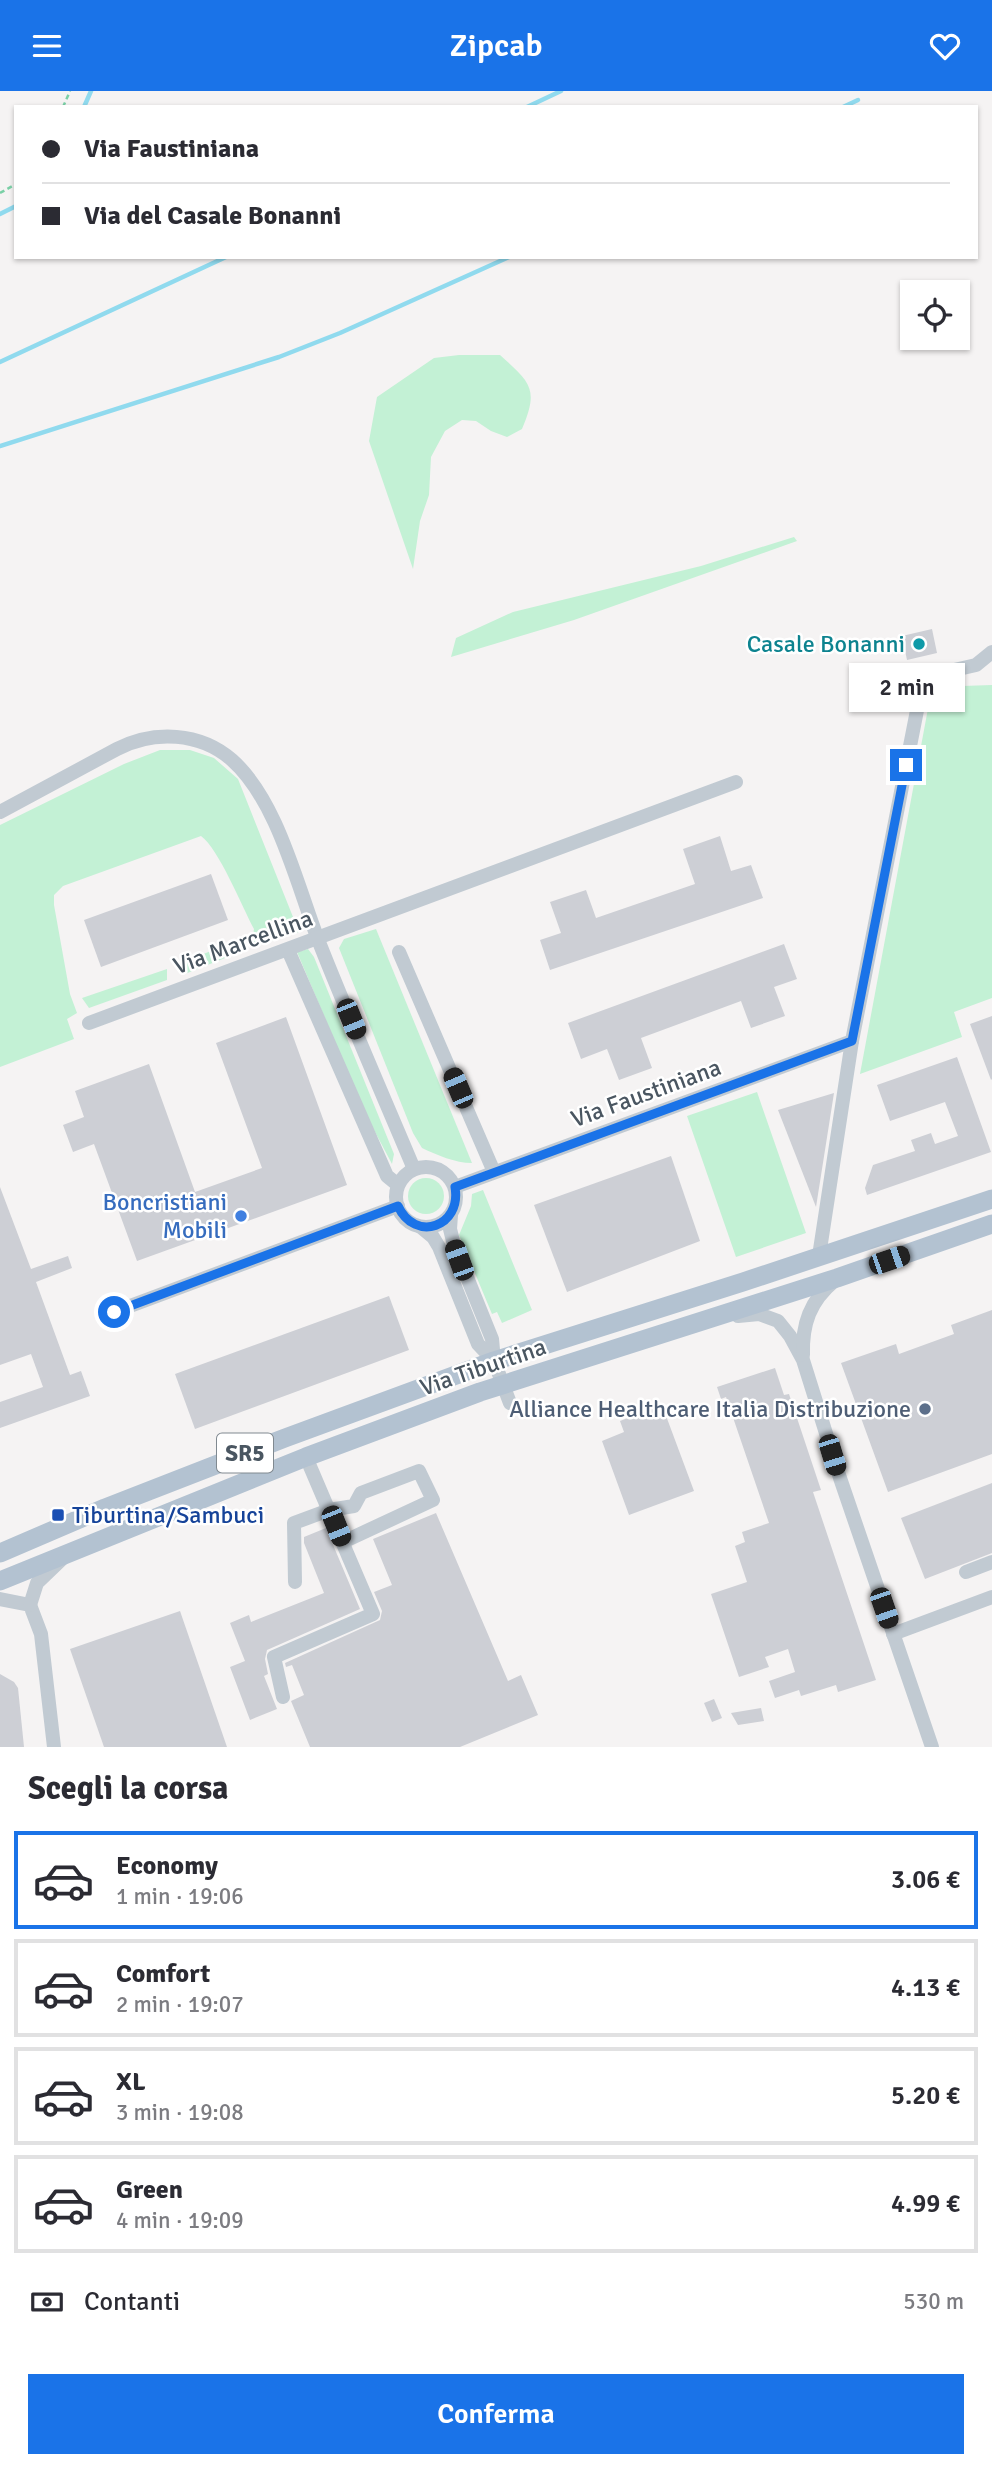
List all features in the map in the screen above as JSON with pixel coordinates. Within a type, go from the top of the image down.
[{"type":"main road","name":"Via Tiburtina","points":[[0,1553],[105,1508],[259,1448],[494,1361],[992,1199]]},
{"type":"main road","name":"Via Tiburtina","points":[[0,1581],[306,1457],[506,1394],[692,1324],[837,1278],[992,1224]]},
{"type":"street","points":[[819,1256],[852,1041],[922,685],[928,675],[976,665],[992,652]]},
{"type":"street","points":[[0,812],[131,743],[164,737],[198,741],[234,761],[256,787],[275,824],[318,938],[414,1169]]},
{"type":"street","name":"Via Marcellina","points":[[89,1023],[736,782]]},
{"type":"street","points":[[288,950],[387,1175],[398,1185]]},
{"type":"street","points":[[399,952],[494,1172]]},
{"type":"street","name":"Via Faustiniana","points":[[455,1187],[852,1041]]},
{"type":"street","points":[[494,1361],[478,1343],[433,1237],[406,1220],[398,1206],[398,1185],[406,1174],[414,1169],[431,1166],[440,1169],[453,1181],[457,1198],[451,1215],[450,1229],[492,1339],[494,1361],[506,1394]]},
{"type":"street","points":[[114,1312],[398,1206]]},
{"type":"street","points":[[421,1227],[437,1225],[451,1215]]},
{"type":"street","points":[[803,1360],[803,1333],[809,1312],[818,1297],[837,1278]]},
{"type":"street","points":[[692,1324],[751,1314],[766,1315],[786,1329],[803,1360],[840,1478],[932,1747]]},
{"type":"street","points":[[283,1696],[274,1657],[373,1613],[306,1457]]},
{"type":"street","points":[[295,1582],[294,1524],[329,1510],[354,1506],[361,1493],[419,1471],[433,1500],[343,1542]]},
{"type":"street","points":[[54,1747],[41,1635],[30,1605],[37,1583],[71,1551]]},
{"type":"street","points":[[966,1572],[992,1562]]},
{"type":"street","points":[[893,1634],[992,1597]]},
{"type":"street","points":[[0,1599],[30,1605]]},
{"type":"green space","points":[[500,355],[525,380],[531,395],[530,405],[522,429],[507,437],[476,421],[462,420],[445,431],[431,457],[429,495],[420,521],[413,569],[369,441],[377,397],[434,358]]},
{"type":"green space","points":[[794,537],[797,541],[574,620],[451,657],[456,638],[513,612],[701,566]]},
{"type":"green space","points":[[992,685],[992,998],[954,1012],[962,1037],[860,1074],[932,687]]},
{"type":"green space","points":[[160,750],[190,750],[214,758],[238,779],[299,932],[256,946],[248,937],[253,935],[254,929],[230,879],[215,853],[201,836],[63,886],[54,895],[54,905],[70,994],[77,1013],[67,1019],[74,1039],[0,1067],[0,825],[124,764]]},
{"type":"green space","points":[[376,929],[472,1163],[453,1160],[422,1148],[413,1133],[339,948],[344,939]]},
{"type":"green space","points":[[238,941],[240,952],[185,974],[179,963]]},
{"type":"green space","points":[[308,949],[314,957],[394,1154],[392,1164],[365,1113],[297,952]]},
{"type":"green space","points":[[167,969],[167,980],[89,1008],[82,998]]},
{"type":"green space","points":[[757,1092],[806,1233],[736,1257],[687,1116]]},
{"type":"green space","points":[[426,1178],[439,1183],[444,1196],[439,1209],[426,1214],[413,1209],[408,1196],[413,1183]]},
{"type":"green space","points":[[483,1190],[532,1310],[502,1323],[497,1312],[492,1314],[459,1235],[471,1206],[472,1194]]},
{"type":"building","name":"Casale Bonanni","points":[[932,629],[937,653],[907,660],[902,636]]},
{"type":"building","points":[[720,836],[731,871],[751,865],[763,898],[550,970],[540,940],[561,933],[550,902],[586,890],[596,918],[695,884],[683,849]]},
{"type":"building","points":[[211,874],[228,920],[101,967],[84,920]]},
{"type":"building","points":[[784,944],[797,979],[774,987],[785,1016],[751,1028],[741,1001],[641,1038],[652,1068],[619,1080],[607,1049],[581,1059],[568,1023]]},
{"type":"building","points":[[992,1016],[992,1079],[991,1080],[970,1024]]},
{"type":"building","points":[[286,1017],[347,1185],[137,1261],[94,1144],[73,1152],[63,1125],[84,1117],[75,1091],[149,1064],[195,1192],[262,1168],[216,1043]]},
{"type":"building","points":[[957,1057],[991,1152],[867,1195],[865,1188],[873,1165],[915,1151],[911,1140],[931,1133],[935,1144],[958,1136],[945,1102],[890,1121],[877,1085]]},
{"type":"building","points":[[834,1093],[816,1207],[778,1110]]},
{"type":"building","points":[[671,1156],[700,1241],[567,1292],[534,1205]]},
{"type":"building","points":[[0,1187],[31,1269],[68,1256],[72,1268],[36,1282],[70,1375],[81,1371],[90,1396],[0,1428],[0,1402],[43,1387],[31,1354],[0,1365]]},
{"type":"building","points":[[389,1296],[409,1350],[195,1429],[175,1374]]},
{"type":"building","name":"Alliance Healthcare Italia Distribuzione","points":[[992,1310],[992,1454],[888,1492],[841,1363],[896,1344],[899,1354],[954,1334],[951,1325]]},
{"type":"building","points":[[775,1368],[784,1395],[789,1394],[821,1490],[813,1492],[876,1680],[838,1692],[836,1685],[801,1696],[799,1690],[775,1698],[769,1681],[795,1672],[788,1649],[765,1657],[769,1667],[739,1677],[711,1594],[747,1582],[735,1546],[745,1542],[742,1532],[769,1523],[726,1397],[721,1399],[717,1387]]},
{"type":"building","points":[[662,1405],[694,1491],[629,1515],[602,1441],[624,1432],[620,1421]]},
{"type":"building","points":[[992,1483],[992,1553],[925,1579],[901,1518]]},
{"type":"building","points":[[436,1513],[508,1681],[521,1675],[538,1715],[460,1747],[310,1747],[291,1701],[304,1695],[292,1665],[286,1667],[285,1663],[380,1620],[382,1611],[374,1592],[392,1585],[373,1539]]},
{"type":"building","points":[[326,1528],[360,1609],[267,1650],[265,1659],[268,1674],[264,1676],[277,1709],[250,1720],[230,1667],[245,1661],[230,1623],[249,1615],[251,1622],[324,1593],[304,1537]]},
{"type":"building","points":[[180,1611],[227,1747],[104,1747],[70,1649]]},
{"type":"building","points":[[0,1674],[14,1682],[18,1688],[24,1747],[0,1747]]},
{"type":"building","points":[[714,1699],[722,1718],[712,1722],[704,1703]]},
{"type":"building","points":[[761,1708],[764,1721],[738,1725],[731,1713]]},
{"type":"waterway","points":[[85,105],[91,91]]},
{"type":"waterway","points":[[531,105],[561,91]]},
{"type":"waterway","points":[[847,105],[858,100]]},
{"type":"waterway","points":[[0,214],[14,207]]},
{"type":"waterway","points":[[0,362],[222,259]]},
{"type":"waterway","points":[[0,446],[279,357],[340,333],[505,259]]},
{"type":"place","name":"Casale Bonanni","points":[[919,644]]},
{"type":"place","name":"Boncristiani Mobili","points":[[241,1216]]},
{"type":"place","name":"Alliance Healthcare Italia Distribuzione","points":[[925,1409]]},
{"type":"place","name":"Tiburtina/Sambuci","points":[[58,1515]]},
{"type":"route","points":[[114,1312],[398,1206],[401,1214],[413,1224],[421,1227],[437,1225],[445,1221],[455,1207],[455,1187],[852,1041],[906,765]]}]
